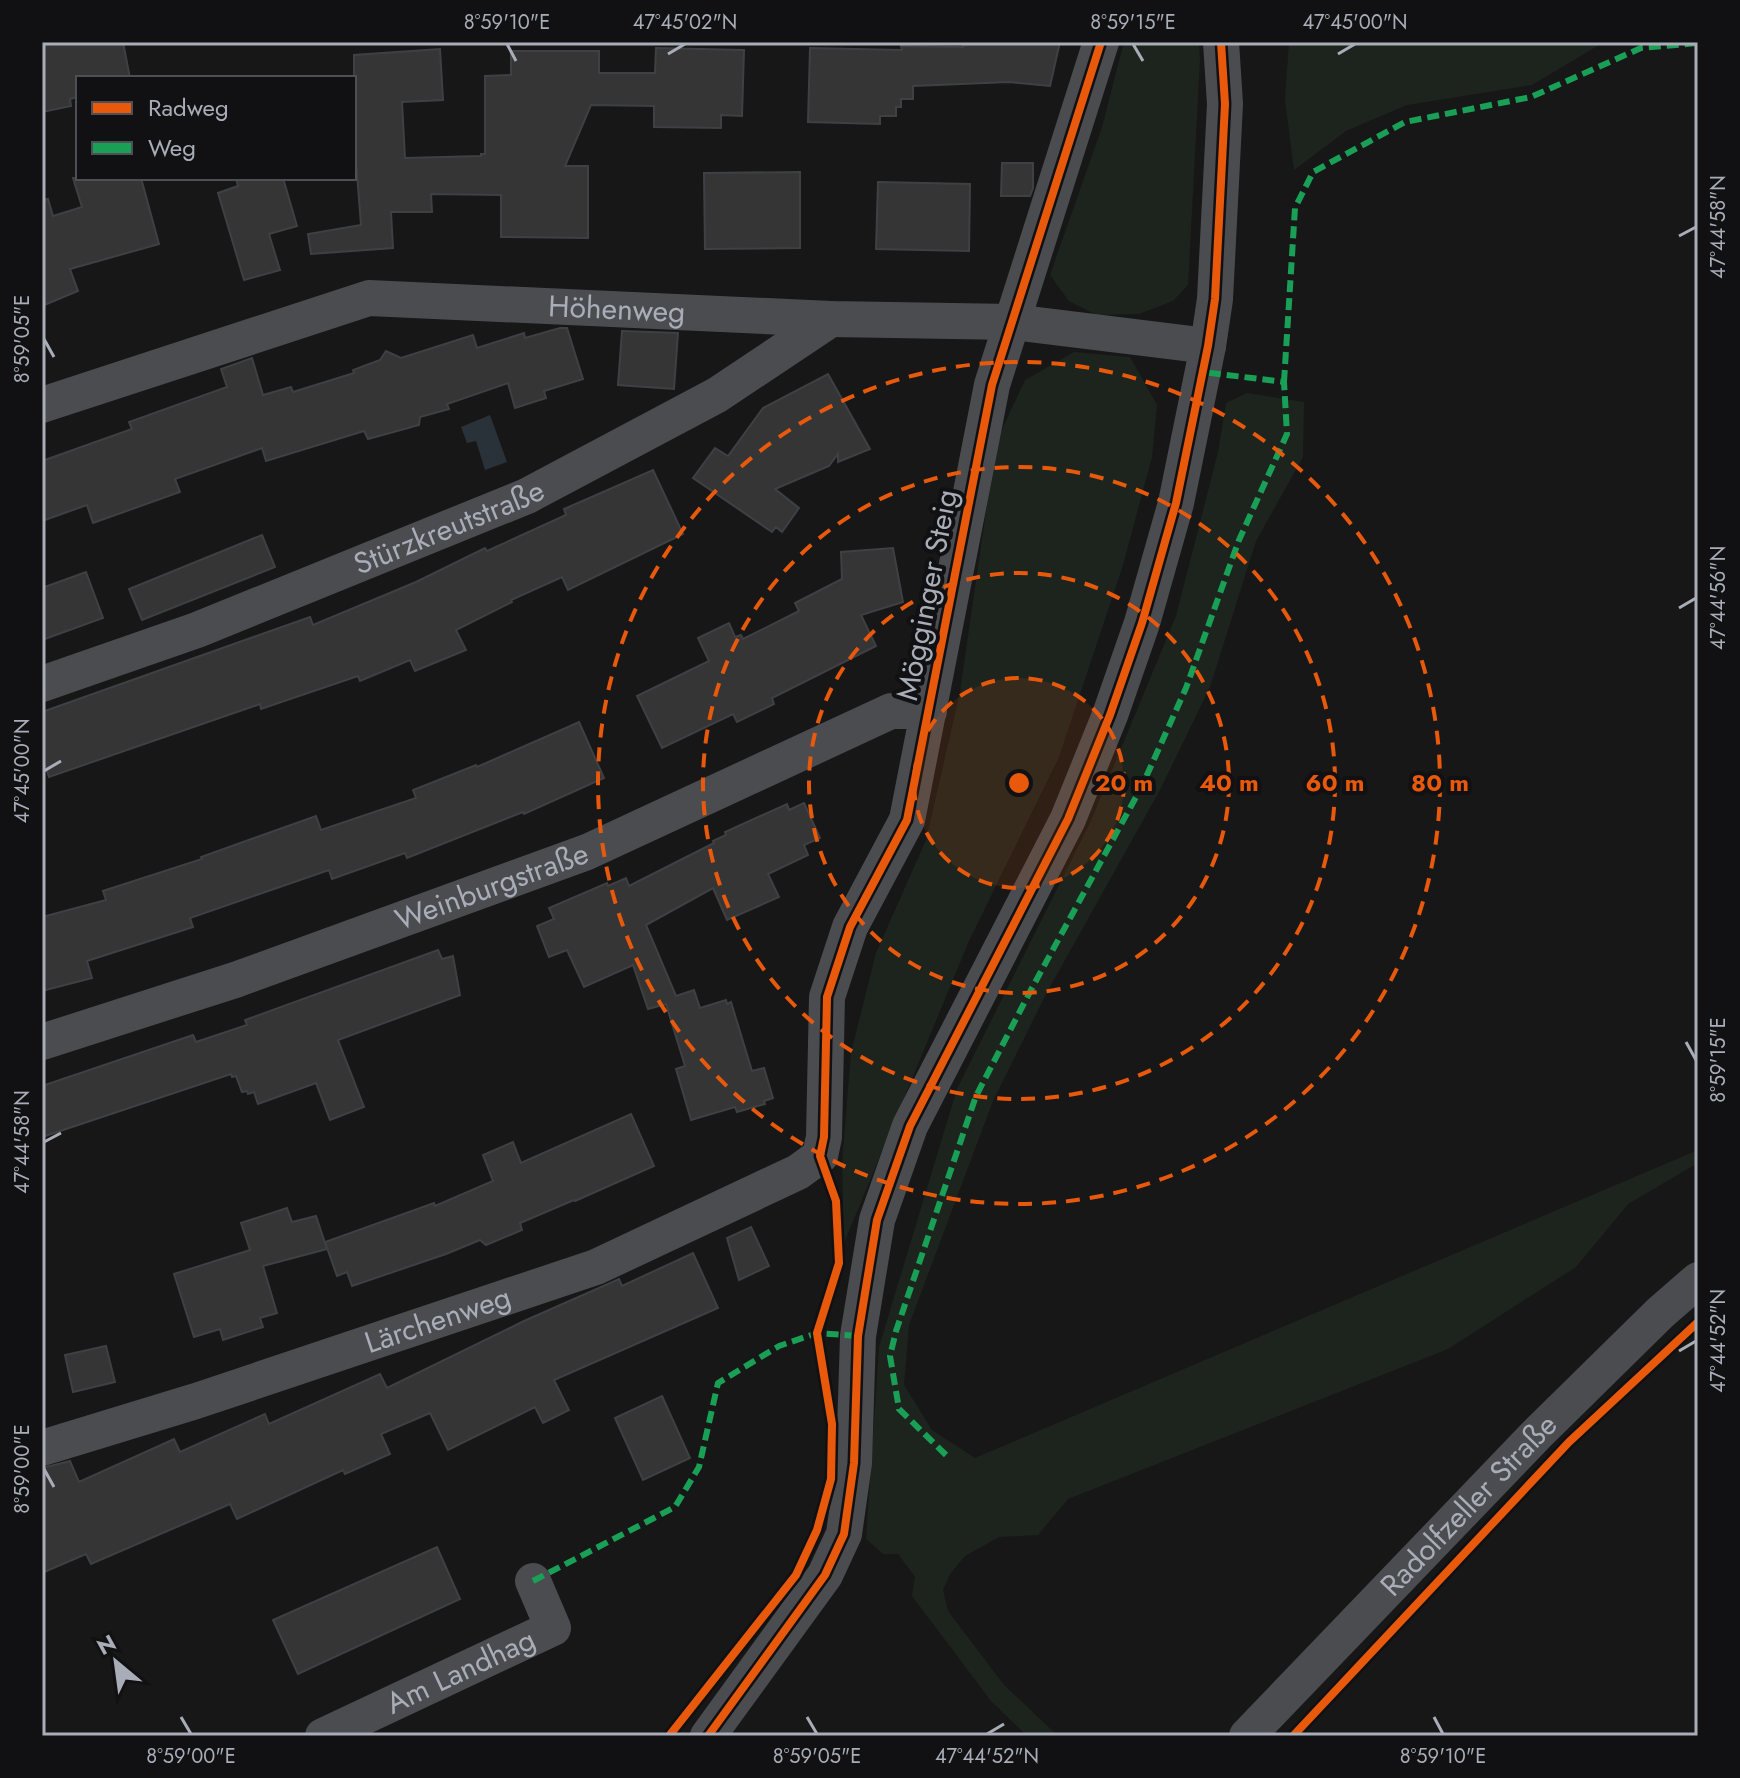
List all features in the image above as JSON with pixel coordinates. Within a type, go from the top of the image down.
[{"type":"street","name":"Mögginger Steig","points":[[820,1156],[824,1137],[827,997],[850,927],[907,820],[992,385],[1101,42]]},
{"type":"street","points":[[708,1736],[825,1575],[844,1534],[854,1463],[858,1336],[877,1220],[910,1126],[1068,819],[1110,715],[1142,623],[1176,503],[1215,299],[1225,104],[1221,42]]},
{"type":"street","name":"Höhenweg","points":[[42,405],[369,298],[831,319],[1013,322],[1208,346]]},
{"type":"street","name":"Stürzkreutstraße","points":[[42,684],[197,630],[527,496],[717,395],[831,319]]},
{"type":"street","name":"Weinburgstraße","points":[[42,1042],[235,980],[587,852],[891,711],[929,711]]},
{"type":"street","name":"Lärchenweg","points":[[42,1448],[196,1401],[596,1267],[798,1172],[820,1156]]},
{"type":"street","name":"Radolfzeller Straße","points":[[1247,1736],[1536,1435],[1660,1313],[1698,1280]]},
{"type":"street","name":"Am Landhag","points":[[323,1736],[553,1628],[533,1581]]},
{"type":"shaded area","points":[[1124,42],[1199,42],[1188,285],[1173,301],[1139,314],[1096,315],[1069,301],[1050,275],[1102,127]]},
{"type":"shaded area","points":[[1289,42],[1604,42],[1532,85],[1407,105],[1346,131],[1294,170],[1285,99]]},
{"type":"shaded area","points":[[1074,352],[1130,357],[1157,405],[1152,457],[1123,565],[1059,757],[969,941],[844,1243],[842,1163],[851,1053],[876,953],[926,840],[960,692],[996,442],[1025,380]]},
{"type":"shaded area","points":[[1247,393],[1304,402],[1303,457],[1256,541],[1210,687],[1160,790],[1046,994],[993,1101],[909,1325],[904,1385],[932,1430],[975,1458],[1698,1150],[1698,1163],[1628,1204],[1576,1267],[1448,1349],[1068,1499],[1038,1535],[999,1537],[965,1556],[950,1574],[943,1590],[948,1611],[1004,1685],[1058,1736],[1027,1736],[991,1701],[912,1596],[915,1577],[898,1554],[883,1554],[866,1539],[879,1347],[957,1089],[1090,823],[1176,616],[1218,452],[1226,403]]},
{"type":"shaded area","points":[[490,415],[507,462],[485,470],[476,441],[467,443],[461,427]]},
{"type":"building","points":[[42,42],[123,42],[130,76],[76,76],[76,98],[70,99],[71,106],[42,112]]},
{"type":"building","points":[[963,42],[1060,42],[1050,86],[1009,82],[913,86],[913,99],[901,99],[901,107],[896,107],[896,116],[880,116],[880,124],[808,122],[810,48],[902,50],[901,46],[963,47]]},
{"type":"building","points":[[656,48],[744,50],[742,116],[721,115],[721,128],[654,127],[654,106],[591,105],[565,166],[588,166],[588,238],[501,237],[501,195],[431,194],[432,212],[391,212],[393,248],[311,254],[308,234],[361,225],[354,55],[440,49],[443,100],[402,102],[405,158],[485,154],[485,76],[511,75],[511,51],[599,51],[599,73],[655,73]]},
{"type":"building","points":[[1002,163],[1033,163],[1030,196],[1001,196]]},
{"type":"building","points":[[800,172],[800,248],[705,249],[704,173]]},
{"type":"building","points":[[73,178],[142,180],[159,244],[70,269],[78,291],[42,306],[42,200],[48,199],[53,216],[82,207]]},
{"type":"building","points":[[236,180],[284,180],[297,226],[269,234],[280,270],[244,280],[218,193],[238,186]]},
{"type":"building","points":[[878,182],[970,184],[969,251],[876,249]]},
{"type":"building","points":[[567,328],[583,379],[544,391],[546,398],[515,408],[508,383],[447,404],[449,409],[420,417],[419,425],[368,439],[364,431],[266,461],[262,448],[175,479],[180,492],[93,523],[87,505],[42,521],[42,461],[132,429],[129,422],[227,387],[221,369],[252,358],[263,395],[291,387],[293,392],[354,373],[353,370],[380,360],[386,351],[401,358],[473,335],[477,348],[524,333],[525,338]]},
{"type":"building","points":[[622,331],[678,333],[674,389],[618,385]]},
{"type":"building","points":[[828,374],[870,449],[838,462],[838,454],[829,466],[775,489],[799,508],[782,532],[776,527],[772,532],[693,478],[715,448],[728,456],[763,408]]},
{"type":"building","points":[[653,470],[683,534],[568,590],[562,577],[511,600],[456,630],[466,650],[415,671],[410,660],[360,681],[358,676],[261,709],[260,704],[49,777],[42,756],[42,712],[310,617],[313,625],[566,515],[564,509]]},
{"type":"building","points":[[262,535],[275,567],[142,620],[129,589]]},
{"type":"building","points":[[893,548],[903,602],[861,615],[876,646],[772,698],[774,704],[737,722],[733,714],[662,748],[637,696],[709,661],[698,638],[729,623],[735,637],[741,635],[743,639],[799,611],[795,603],[842,579],[841,552]]},
{"type":"building","points":[[86,572],[103,618],[42,640],[42,588]]},
{"type":"building","points":[[579,722],[604,778],[524,814],[407,858],[405,853],[332,879],[329,870],[190,918],[193,927],[87,961],[92,978],[42,991],[42,917],[106,900],[103,891],[202,859],[316,816],[321,830],[416,798],[413,790],[477,767]]},
{"type":"building","points":[[804,803],[820,838],[804,845],[808,855],[768,874],[779,897],[727,920],[713,888],[646,925],[676,996],[694,990],[700,1008],[726,1000],[727,1004],[731,1002],[752,1071],[764,1068],[773,1098],[764,1101],[765,1104],[737,1112],[735,1107],[691,1120],[676,1069],[685,1066],[666,1004],[648,1009],[633,965],[584,987],[567,950],[549,957],[537,926],[554,919],[549,908],[607,883],[608,886],[626,878],[629,886],[714,843],[726,835],[725,832],[787,804],[789,810]]},
{"type":"building","points":[[438,950],[442,959],[453,956],[460,995],[338,1040],[364,1107],[330,1120],[316,1083],[258,1104],[254,1092],[242,1092],[236,1076],[232,1077],[231,1074],[42,1137],[42,1086],[193,1035],[196,1042],[247,1025],[245,1020]]},
{"type":"building","points":[[631,1114],[654,1166],[520,1223],[522,1230],[486,1245],[480,1240],[352,1286],[347,1272],[337,1276],[325,1242],[434,1203],[435,1206],[493,1181],[483,1155],[513,1142],[521,1163]]},
{"type":"building","points":[[287,1208],[292,1222],[316,1216],[327,1249],[263,1266],[277,1313],[260,1318],[263,1327],[223,1340],[220,1329],[194,1337],[174,1274],[250,1250],[241,1223]]},
{"type":"building","points":[[751,1227],[769,1266],[739,1280],[727,1238]]},
{"type":"building","points":[[693,1253],[718,1308],[554,1380],[569,1410],[543,1423],[535,1407],[448,1450],[430,1413],[381,1434],[390,1454],[345,1474],[343,1470],[237,1519],[230,1504],[91,1564],[86,1554],[42,1573],[42,1468],[70,1461],[79,1482],[174,1439],[180,1452],[265,1414],[269,1424],[380,1374],[387,1388],[619,1279],[622,1286]]},
{"type":"building","points":[[106,1346],[115,1382],[73,1392],[65,1355]]},
{"type":"building","points":[[662,1396],[690,1458],[643,1480],[615,1418]]},
{"type":"building","points":[[437,1547],[460,1599],[298,1674],[273,1620]]},
{"type":"marked path","points":[[1284,382],[1295,208],[1313,172],[1405,122],[1531,97],[1641,48],[1698,43]]},
{"type":"marked path","points":[[946,1455],[899,1409],[890,1356],[896,1331],[976,1096],[1142,786],[1186,688],[1239,540],[1287,434],[1284,382],[1203,372]]},
{"type":"marked path","points":[[533,1581],[675,1507],[699,1467],[718,1383],[779,1346],[817,1333],[858,1336]]},
{"type":"cycle path","points":[[669,1736],[796,1575],[817,1530],[831,1479],[832,1424],[817,1333],[839,1263],[836,1201],[820,1156],[824,1137],[827,997],[850,927],[907,820],[992,385],[1101,42]]},
{"type":"cycle path","points":[[708,1736],[825,1575],[844,1534],[854,1463],[858,1336],[877,1220],[910,1126],[1068,819],[1110,715],[1142,623],[1176,503],[1215,299],[1225,104],[1221,42]]},
{"type":"cycle path","points":[[1293,1736],[1569,1442],[1698,1322]]}]
